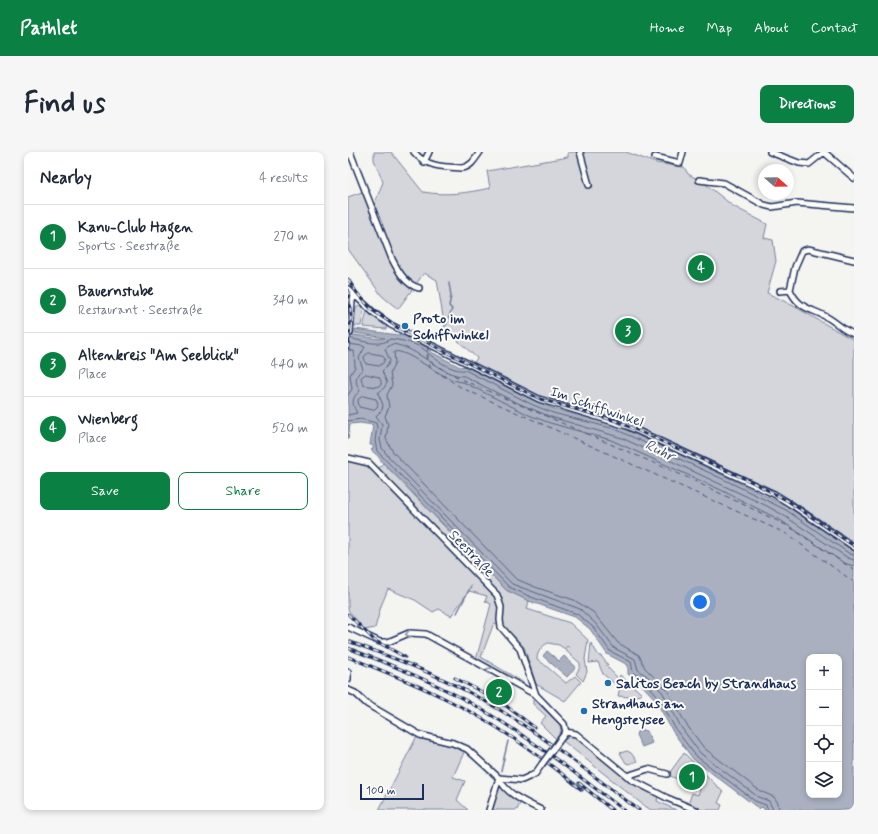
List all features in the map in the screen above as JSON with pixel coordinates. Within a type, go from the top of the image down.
[{"type":"street","points":[[350,152],[392,259],[398,270],[412,287],[419,288]]},
{"type":"street","points":[[414,152],[424,162],[466,168],[480,152]]},
{"type":"street","points":[[424,162],[429,152]]},
{"type":"street","points":[[580,152],[589,185]]},
{"type":"street","points":[[655,157],[680,163],[683,152]]},
{"type":"street","points":[[770,152],[799,163],[809,164],[824,152],[854,178]]},
{"type":"street","points":[[699,180],[724,183],[772,207],[797,203],[854,208]]},
{"type":"street","points":[[854,260],[808,249],[802,251],[795,267],[790,290],[794,299],[802,306],[829,318],[842,328],[854,334]]},
{"type":"street","name":"Im Schiffwinkel","points":[[348,289],[354,296],[391,325],[538,398],[627,426],[774,494],[792,504],[854,547]]},
{"type":"street","points":[[780,291],[790,290]]},
{"type":"street","points":[[350,333],[352,301],[354,296]]},
{"type":"street","name":"Seestraße","points":[[348,458],[369,463],[497,595],[502,607],[500,620],[501,627],[520,649],[536,695]]},
{"type":"street","name":"Seestraße","points":[[348,628],[380,642],[388,642],[409,633],[426,634],[536,695],[564,724],[566,732]]},
{"type":"street","points":[[348,672],[348,679]]},
{"type":"street","points":[[348,690],[355,693],[367,704],[420,735],[453,742],[467,749],[498,778],[503,786],[523,801],[541,810]]},
{"type":"street","points":[[498,778],[522,780],[535,774],[566,732],[576,734],[630,779],[667,798],[696,810]]},
{"type":"street","points":[[627,776],[648,770],[667,774]]},
{"type":"street","points":[[489,810],[498,778]]},
{"type":"shaded area","points":[[374,152],[391,152],[423,192],[448,194],[465,193],[490,188],[487,171],[568,157],[568,152],[626,152],[656,163],[684,167],[688,174],[703,182],[733,206],[767,224],[764,238],[773,240],[776,261],[767,293],[854,340],[854,545],[795,504],[702,457],[622,421],[543,398],[473,364],[477,358],[445,329],[437,280],[424,273],[398,309],[382,296],[348,249],[348,197],[362,192],[371,213],[383,182],[374,160]]},
{"type":"shaded area","points":[[359,306],[364,309],[361,326],[354,326],[356,308]]},
{"type":"shaded area","points":[[367,311],[387,325],[386,329],[363,327]]},
{"type":"shaded area","points":[[348,460],[360,461],[378,469],[383,463],[506,590],[529,601],[527,609],[570,623],[588,640],[585,659],[587,672],[583,681],[576,674],[580,667],[580,663],[566,651],[569,648],[567,646],[565,649],[559,645],[548,643],[538,654],[537,659],[566,683],[575,676],[581,682],[565,701],[536,684],[524,647],[511,633],[509,635],[501,627],[494,623],[481,657],[527,686],[525,687],[476,660],[491,604],[485,601],[487,596],[469,591],[451,616],[439,609],[433,612],[415,600],[388,589],[381,606],[375,628],[365,630],[348,610]]},
{"type":"shaded area","points":[[591,643],[599,656],[601,656],[608,665],[606,666],[617,677],[615,684],[603,674],[598,662],[589,663]]},
{"type":"shaded area","points":[[620,675],[642,694],[629,697],[618,696],[620,687],[617,685]]},
{"type":"shaded area","points":[[533,698],[560,725],[561,731],[556,739],[540,723],[546,716],[533,704]]},
{"type":"shaded area","points":[[417,736],[465,750],[453,777],[465,781],[457,800],[468,810],[379,810]]},
{"type":"shaded area","points":[[570,736],[577,737],[616,771],[658,795],[657,801],[676,810],[651,810],[642,804],[563,741]]},
{"type":"shaded area","points":[[627,751],[631,753],[637,761],[629,764],[626,763],[620,753]]},
{"type":"shaded area","points":[[684,753],[723,792],[718,803],[722,805],[720,810],[686,810],[692,793],[698,795],[700,789],[668,775]]},
{"type":"shaded area","points":[[499,787],[503,788],[521,801],[517,810],[490,810]]},
{"type":"water","name":"Ruhr","points":[[355,329],[405,336],[460,367],[465,366],[535,401],[554,409],[616,425],[788,507],[854,551],[854,810],[764,810],[764,808],[761,807],[759,809],[693,759],[673,732],[655,699],[640,683],[628,674],[628,665],[607,654],[590,629],[575,617],[529,601],[506,590],[371,450],[373,449],[373,445],[370,445],[373,425],[360,423],[350,424],[348,439],[348,334],[380,339],[385,338],[355,333]]},
{"type":"water","points":[[547,651],[559,661],[564,656],[576,667],[567,677],[543,656]]},
{"type":"water","points":[[642,730],[647,731],[652,743],[642,747],[636,735],[637,732]]},
{"type":"waterway","points":[[446,325],[452,309],[449,306],[451,296],[449,283]]},
{"type":"waterway","points":[[457,613],[471,586]]},
{"type":"waterway","points":[[501,771],[508,741]]},
{"type":"ferry route","points":[[854,570],[788,526],[684,476],[465,381],[435,365],[428,359],[428,348],[426,359],[431,368],[462,388],[785,533],[854,582]]},
{"type":"railway","points":[[348,279],[357,293],[372,310],[398,328],[540,399],[616,421],[754,483],[788,501],[854,546]]},
{"type":"railway","points":[[348,290],[351,315],[348,348]]},
{"type":"railway","points":[[348,614],[374,640],[405,657]]},
{"type":"railway","points":[[348,641],[428,672],[496,707],[538,735],[639,810]]},
{"type":"railway","points":[[348,648],[423,679],[453,693],[488,713],[547,753],[624,810]]},
{"type":"railway","points":[[348,657],[422,688],[482,718],[517,740],[582,790]]},
{"type":"railway","points":[[455,678],[501,702],[534,727]]},
{"type":"railway","points":[[579,783],[612,810]]},
{"type":"place","name":"Wienberg","points":[[701,268]]},
{"type":"place","name":"Proto im Schiffwinkel","points":[[405,326]]},
{"type":"place","name":"Altenkreis \"Am Seeblick\"","points":[[628,331]]},
{"type":"place","name":"Salitos Beach by Strandhaus","points":[[608,683]]},
{"type":"place","name":"Bauernstube","points":[[499,692]]},
{"type":"place","name":"Strandhaus am Hengsteysee","points":[[584,711]]},
{"type":"place","name":"Kanu-Club Hagen","points":[[692,777]]}]
